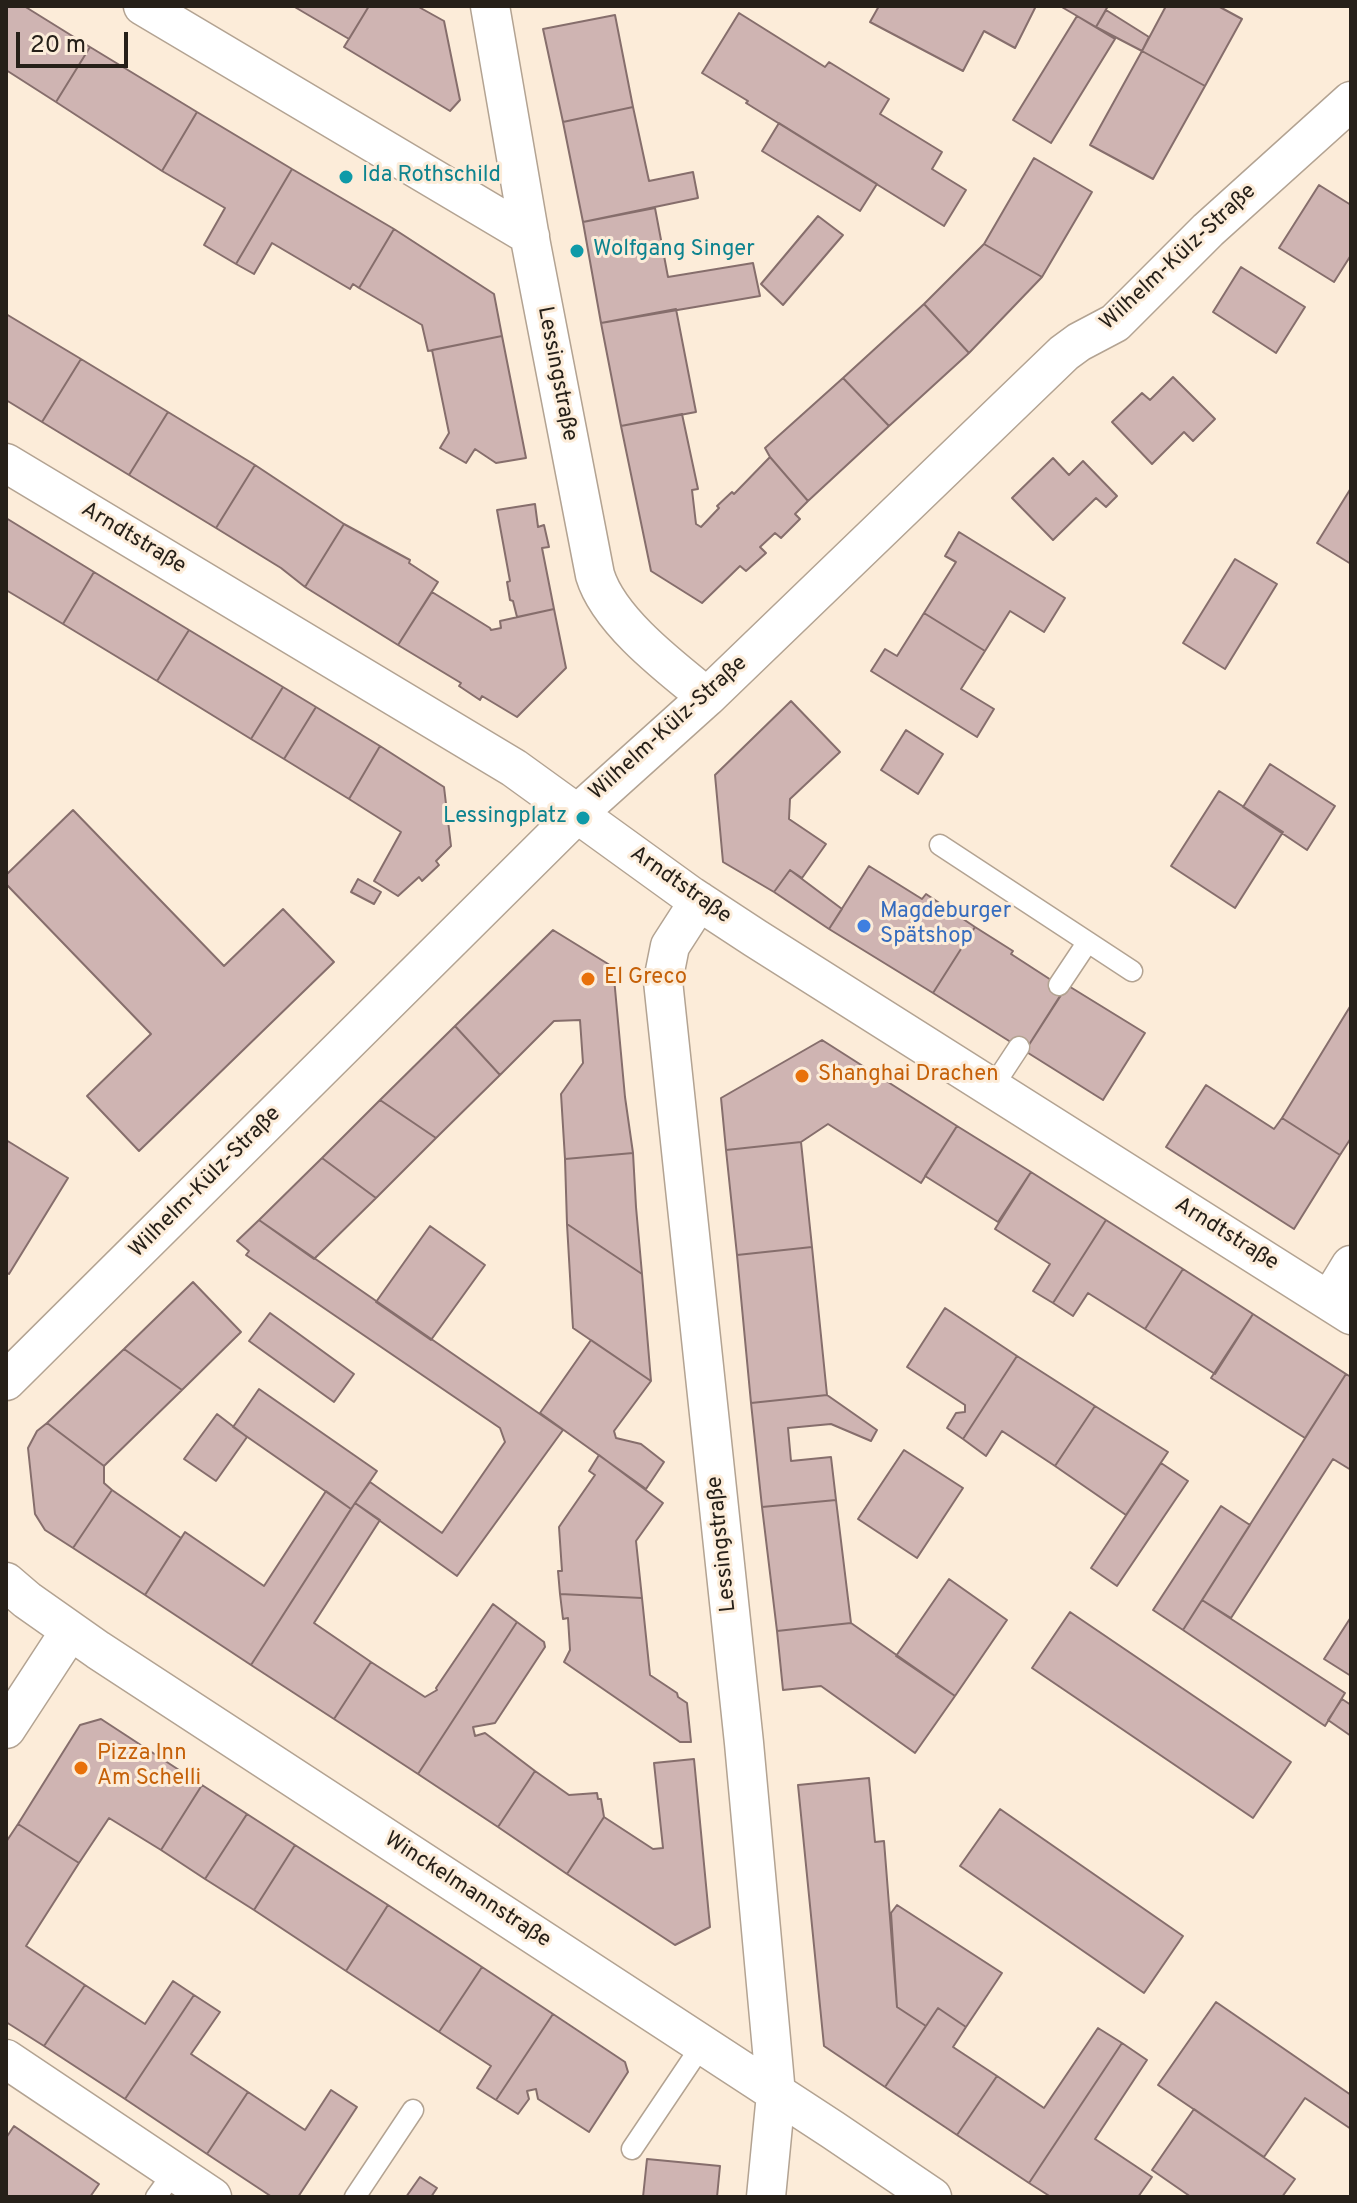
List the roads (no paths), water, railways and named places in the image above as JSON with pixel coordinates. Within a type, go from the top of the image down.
[{"type":"street","points":[[143,6],[530,236]]},
{"type":"street","name":"Lessingstraße","points":[[490,6],[530,236],[598,587],[619,618],[707,697]]},
{"type":"street","name":"Wilhelm-Külz-Straße","points":[[6,1381],[577,814],[707,697],[1064,353],[1115,323],[1208,230],[1351,101]]},
{"type":"street","name":"Arndtstraße","points":[[6,463],[490,753],[699,901],[1340,1308]]},
{"type":"street","name":"Lessingstraße","points":[[699,901],[670,946],[663,981],[744,1743],[776,2094],[766,2197]]},
{"type":"street","points":[[1340,1308],[1351,1265]]},
{"type":"street","name":"Winckelmannstraße","points":[[6,1582],[70,1631],[932,2197]]},
{"type":"street","points":[[6,1729],[70,1631]]},
{"type":"street","points":[[6,2059],[165,2184],[212,2197]]},
{"type":"lane","points":[[940,845],[1132,971]]},
{"type":"lane","points":[[1059,985],[1087,943]]},
{"type":"lane","points":[[992,1088],[1019,1047]]},
{"type":"lane","points":[[632,2149],[702,2045]]},
{"type":"lane","points":[[355,2197],[413,2110]]},
{"type":"place","name":"Ida Rothschild","points":[[346,177]]},
{"type":"place","name":"Wolfgang Singer","points":[[577,251]]},
{"type":"place","name":"Lessingplatz","points":[[583,818]]},
{"type":"place","name":"Magdeburger Spätshop","points":[[864,926]]},
{"type":"place","name":"El Greco","points":[[588,979]]},
{"type":"place","name":"Shanghai Drachen","points":[[802,1076]]},
{"type":"place","name":"Pizza Inn Am Schelli","points":[[81,1768]]}]
